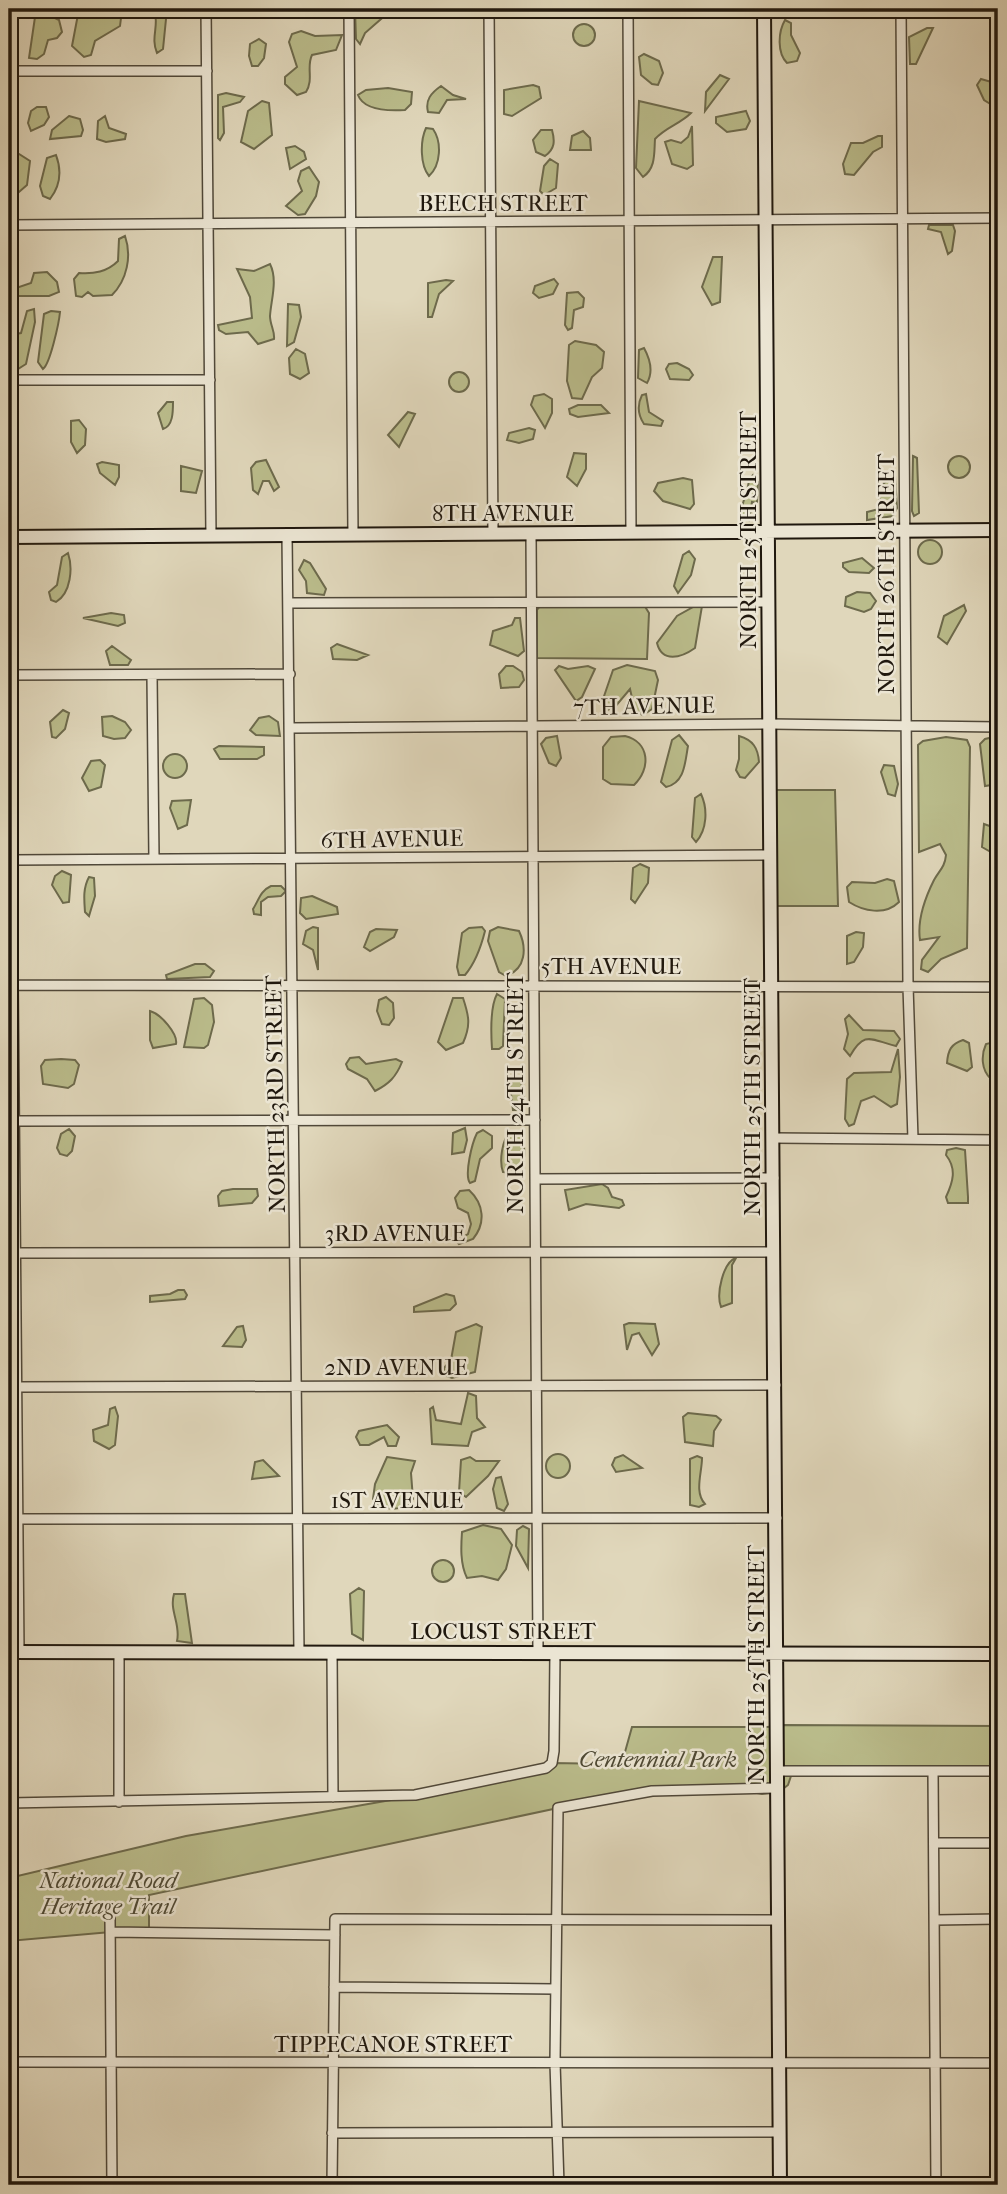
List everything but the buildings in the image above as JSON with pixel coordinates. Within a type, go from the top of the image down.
[{"type":"street","points":[[206,9],[211,536]]},
{"type":"street","points":[[349,9],[353,535]]},
{"type":"street","points":[[489,9],[494,534]]},
{"type":"street","points":[[628,9],[631,533]]},
{"type":"street","name":"NORTH 25TH STREET","points":[[764,9],[779,1654],[777,1788],[780,2185]]},
{"type":"street","name":"NORTH 26TH STREET","points":[[901,9],[908,986],[910,1130],[913,1139]]},
{"type":"street","points":[[9,71],[207,71]]},
{"type":"street","name":"BEECH STREET","points":[[9,225],[998,218]]},
{"type":"street","points":[[9,380],[210,380]]},
{"type":"street","name":"8TH AVENUE","points":[[9,537],[998,530]]},
{"type":"street","name":"NORTH 24TH STREET","points":[[530,534],[538,1652]]},
{"type":"street","name":"NORTH 23RD STREET","points":[[287,535],[299,1652]]},
{"type":"street","points":[[9,537],[13,985],[11,1055],[15,1121],[12,1236],[16,1253],[13,1376],[17,1387],[14,1652]]},
{"type":"street","points":[[289,603],[769,602]]},
{"type":"street","points":[[10,675],[290,674]]},
{"type":"street","points":[[152,675],[154,859]]},
{"type":"street","name":"7TH AVENUE","points":[[291,728],[770,724],[998,727]]},
{"type":"street","name":"6TH AVENUE","points":[[12,860],[771,855]]},
{"type":"street","name":"5TH AVENUE","points":[[13,985],[998,987]]},
{"type":"street","points":[[15,1121],[535,1120]]},
{"type":"street","points":[[774,1138],[998,1140]]},
{"type":"street","points":[[535,1179],[774,1178]]},
{"type":"street","name":"3RD AVENUE","points":[[16,1253],[775,1252]]},
{"type":"street","name":"2ND AVENUE","points":[[17,1387],[776,1385]]},
{"type":"street","name":"1ST AVENUE","points":[[15,1514],[298,1519],[777,1518]]},
{"type":"street","name":"LOCUST STREET","points":[[14,1652],[998,1654]]},
{"type":"street","points":[[119,1652],[119,1802]]},
{"type":"street","points":[[332,1652],[333,1797]]},
{"type":"street","points":[[9,1804],[431,1793],[546,1768],[552,1763],[555,1652]]},
{"type":"street","points":[[777,1771],[998,1771]]},
{"type":"street","points":[[933,1771],[936,2185]]},
{"type":"street","points":[[559,2185],[555,2063],[558,1808],[652,1791],[777,1788]]},
{"type":"street","points":[[934,1843],[998,1843]]},
{"type":"street","points":[[110,1918],[112,2185]]},
{"type":"street","points":[[332,2185],[335,1919],[779,1920]]},
{"type":"street","points":[[936,1920],[998,1919]]},
{"type":"street","points":[[111,1932],[335,1935]]},
{"type":"street","points":[[334,1987],[555,1989]]},
{"type":"street","name":"TIPPECANOE STREET","points":[[9,2062],[998,2063]]},
{"type":"street","points":[[332,2133],[779,2132]]},
{"type":"green space","points":[[39,9],[48,9],[49,15],[59,20],[62,32],[57,38],[48,40],[44,54],[37,59],[29,58],[35,17]]},
{"type":"green space","points":[[79,9],[122,10],[120,26],[95,41],[91,55],[84,57],[72,46]]},
{"type":"green space","points":[[154,9],[167,9],[163,49],[157,53],[154,42]]},
{"type":"green space","points":[[355,9],[367,9],[381,19],[365,33],[360,44],[356,39]]},
{"type":"green space","points":[[785,20],[791,23],[791,35],[800,53],[797,61],[787,63],[781,54],[780,42]]},
{"type":"green space","points":[[580,24],[588,24],[595,31],[595,39],[588,46],[580,46],[573,39],[573,31]]},
{"type":"green space","points":[[927,28],[933,28],[916,64],[910,64],[909,37]]},
{"type":"green space","points":[[301,31],[315,36],[342,35],[336,50],[312,55],[308,87],[306,92],[297,95],[285,84],[285,77],[297,67],[289,42],[292,34]]},
{"type":"green space","points":[[259,39],[266,44],[264,58],[258,66],[252,66],[250,44]]},
{"type":"green space","points":[[644,54],[659,61],[663,73],[658,85],[652,84],[641,75],[639,57]]},
{"type":"green space","points":[[720,75],[729,79],[705,111],[706,92]]},
{"type":"green space","points":[[981,79],[995,83],[997,98],[992,105],[984,100],[977,85]]},
{"type":"green space","points":[[533,85],[539,87],[541,98],[512,116],[504,114],[504,90]]},
{"type":"green space","points":[[441,86],[453,95],[466,99],[447,100],[439,113],[428,112],[430,97]]},
{"type":"green space","points":[[388,88],[412,92],[411,104],[405,110],[378,109],[366,104],[358,95],[366,90]]},
{"type":"green space","points":[[226,93],[244,97],[240,102],[223,107],[224,133],[220,140],[218,95]]},
{"type":"green space","points":[[262,101],[269,103],[272,135],[254,149],[241,142],[248,111]]},
{"type":"green space","points":[[639,101],[691,113],[655,139],[652,165],[643,177],[636,168]]},
{"type":"green space","points":[[37,107],[46,107],[49,117],[44,125],[31,131],[28,123],[31,111]]},
{"type":"green space","points":[[746,111],[750,121],[746,129],[727,132],[716,123],[716,117]]},
{"type":"green space","points":[[69,116],[80,119],[83,130],[81,136],[50,139],[52,130]]},
{"type":"green space","points":[[105,116],[109,128],[126,134],[125,139],[106,142],[97,139],[98,121]]},
{"type":"green space","points":[[692,126],[693,165],[687,169],[672,164],[665,142],[671,140],[681,143],[688,137]]},
{"type":"green space","points":[[426,128],[433,129],[439,147],[436,166],[429,176],[422,153]]},
{"type":"green space","points":[[541,130],[552,130],[554,138],[552,148],[545,156],[536,152],[533,140]]},
{"type":"green space","points":[[583,131],[590,138],[591,150],[570,150],[572,136]]},
{"type":"green space","points":[[882,136],[882,147],[873,152],[854,175],[845,174],[843,164],[851,143],[863,143]]},
{"type":"green space","points":[[295,146],[304,152],[306,159],[290,169],[286,148]]},
{"type":"green space","points":[[9,154],[19,154],[30,161],[27,185],[19,192],[9,184]]},
{"type":"green space","points":[[56,155],[59,178],[50,199],[43,196],[40,186],[47,158]]},
{"type":"green space","points":[[550,159],[558,164],[556,188],[544,195],[540,191],[544,166]]},
{"type":"green space","points":[[309,167],[319,182],[316,196],[305,214],[298,215],[286,206],[302,191],[298,181],[301,171]]},
{"type":"green space","points":[[929,225],[953,225],[955,231],[952,251],[948,254],[941,232],[928,229]]},
{"type":"green space","points":[[125,236],[127,267],[117,289],[112,295],[93,296],[88,292],[82,297],[76,296],[74,279],[79,273],[100,272],[114,265],[118,261],[119,239]]},
{"type":"green space","points":[[713,257],[722,257],[720,302],[712,305],[702,287]]},
{"type":"green space","points":[[270,264],[274,277],[270,316],[274,339],[258,344],[248,332],[226,334],[219,330],[218,325],[252,318],[250,297],[237,269],[254,271]]},
{"type":"green space","points":[[47,272],[57,282],[59,292],[49,296],[16,296],[13,289],[31,283],[34,273]]},
{"type":"green space","points":[[554,279],[558,284],[553,294],[539,298],[533,293],[535,286]]},
{"type":"green space","points":[[453,281],[439,294],[432,317],[428,317],[428,283]]},
{"type":"green space","points":[[578,292],[584,298],[583,307],[574,310],[572,328],[568,330],[565,325],[567,293]]},
{"type":"green space","points":[[288,304],[299,305],[301,317],[294,342],[287,346]]},
{"type":"green space","points":[[34,309],[35,322],[26,364],[18,369],[13,365],[13,358],[9,353],[9,335],[21,333],[27,311]]},
{"type":"green space","points":[[51,311],[60,312],[51,352],[43,369],[38,362],[44,314]]},
{"type":"green space","points":[[575,341],[596,345],[604,352],[602,368],[592,377],[582,399],[572,398],[567,381],[569,345]]},
{"type":"green space","points":[[644,348],[650,365],[647,383],[638,378],[639,350]]},
{"type":"green space","points":[[296,349],[305,354],[309,373],[300,379],[290,374],[289,358]]},
{"type":"green space","points":[[677,363],[689,369],[693,375],[689,380],[670,379],[666,369],[669,364]]},
{"type":"green space","points":[[459,372],[466,375],[469,382],[466,389],[459,392],[452,389],[449,382],[452,375]]},
{"type":"green space","points":[[544,394],[552,399],[552,413],[545,428],[531,405],[534,396]]},
{"type":"green space","points":[[646,394],[649,412],[663,421],[661,426],[644,424],[642,421],[639,402],[642,395]]},
{"type":"green space","points":[[167,402],[173,402],[171,422],[163,429],[158,413]]},
{"type":"green space","points":[[578,405],[601,405],[609,413],[578,417],[570,414],[569,409]]},
{"type":"green space","points":[[408,412],[415,414],[399,447],[388,435]]},
{"type":"green space","points":[[79,420],[86,429],[85,445],[77,453],[71,442],[71,421]]},
{"type":"green space","points":[[529,428],[535,430],[533,439],[519,443],[507,440],[509,433]]},
{"type":"green space","points":[[574,453],[586,454],[586,469],[577,486],[567,477]]},
{"type":"green space","points":[[913,456],[917,458],[919,513],[914,516],[912,511]]},
{"type":"green space","points":[[959,456],[967,459],[970,467],[967,475],[959,478],[951,475],[948,467],[951,459]]},
{"type":"green space","points":[[266,460],[279,487],[274,491],[269,481],[263,481],[258,494],[253,490],[251,468],[256,462]]},
{"type":"green space","points":[[102,462],[119,465],[119,477],[115,485],[100,473],[97,464]]},
{"type":"green space","points":[[181,466],[202,471],[196,493],[181,491]]},
{"type":"green space","points":[[753,475],[758,482],[757,503],[752,502],[749,520],[742,519],[742,505],[749,479]]},
{"type":"green space","points":[[895,475],[897,508],[893,516],[867,520],[867,512],[879,509],[880,486]]},
{"type":"green space","points":[[683,478],[692,480],[694,504],[690,509],[663,501],[654,491],[658,483]]},
{"type":"green space","points":[[930,540],[939,543],[942,552],[939,561],[930,564],[921,561],[918,552],[921,543]]},
{"type":"green space","points":[[689,551],[695,559],[691,575],[678,593],[674,586],[683,555]]},
{"type":"green space","points":[[68,553],[70,580],[65,593],[56,602],[51,600],[49,592],[57,585],[62,557]]},
{"type":"green space","points":[[862,558],[874,568],[869,573],[849,572],[843,567],[843,563]]},
{"type":"green space","points":[[304,560],[310,563],[326,589],[324,595],[307,593],[306,581],[299,570]]},
{"type":"green space","points":[[857,592],[870,593],[876,601],[871,609],[864,612],[845,606],[846,597]]},
{"type":"green space","points":[[644,605],[649,613],[647,659],[537,658],[537,610],[540,606]]},
{"type":"green space","points":[[964,605],[966,611],[947,644],[938,637],[944,616]]},
{"type":"green space","points":[[695,606],[702,606],[695,648],[673,657],[663,654],[657,643],[677,616]]},
{"type":"green space","points":[[111,613],[124,615],[125,623],[118,626],[83,618]]},
{"type":"green space","points":[[515,618],[520,618],[524,651],[518,656],[490,645],[493,631],[512,625]]},
{"type":"green space","points":[[337,644],[368,655],[357,660],[333,659],[331,648]]},
{"type":"green space","points":[[112,646],[131,660],[128,665],[110,665],[106,651]]},
{"type":"green space","points":[[627,665],[655,671],[658,680],[652,709],[643,715],[635,711],[630,689],[615,707],[607,710],[602,702],[613,670]]},
{"type":"green space","points":[[506,666],[513,666],[522,672],[524,680],[519,687],[501,688],[499,674]]},
{"type":"green space","points":[[559,666],[568,669],[588,666],[595,669],[582,697],[576,701],[555,670]]},
{"type":"green space","points":[[63,710],[69,713],[65,729],[56,738],[52,737],[50,722]]},
{"type":"green space","points":[[112,716],[125,722],[131,730],[125,738],[103,736],[102,717]]},
{"type":"green space","points":[[269,716],[278,722],[280,736],[256,735],[250,730],[259,718]]},
{"type":"green space","points":[[679,735],[688,746],[685,765],[677,781],[666,787],[661,782],[672,740]]},
{"type":"green space","points":[[557,736],[561,758],[556,766],[549,763],[541,744],[546,738]]},
{"type":"green space","points":[[625,736],[633,739],[643,750],[643,771],[634,785],[611,784],[603,779],[603,747],[611,737]]},
{"type":"green space","points":[[739,736],[751,742],[759,762],[745,778],[740,777],[736,770]]},
{"type":"green space","points":[[998,736],[998,784],[985,786],[980,744],[985,739]]},
{"type":"green space","points":[[946,737],[967,740],[970,747],[967,948],[941,959],[928,972],[921,969],[922,960],[939,937],[920,940],[922,909],[946,855],[940,844],[919,852],[918,745],[923,741]]},
{"type":"green space","points":[[219,746],[264,747],[264,755],[257,759],[220,759],[214,749]]},
{"type":"green space","points":[[175,754],[184,757],[187,766],[184,775],[175,778],[166,775],[163,766],[166,757]]},
{"type":"green space","points":[[100,760],[105,765],[101,787],[89,791],[82,778],[91,761]]},
{"type":"green space","points":[[884,765],[894,766],[898,784],[895,796],[888,794],[881,772]]},
{"type":"green space","points":[[776,790],[835,790],[838,906],[776,906]]},
{"type":"green space","points":[[701,794],[705,819],[696,842],[692,837],[695,798]]},
{"type":"green space","points":[[191,800],[187,825],[178,829],[170,808],[172,801]]},
{"type":"green space","points":[[984,824],[998,829],[998,849],[989,851],[982,847]]},
{"type":"green space","points":[[640,864],[649,868],[648,883],[635,903],[631,899],[633,868]]},
{"type":"green space","points":[[62,871],[71,875],[69,902],[63,903],[52,885],[55,876]]},
{"type":"green space","points":[[89,877],[94,878],[95,896],[89,916],[85,912],[84,898]]},
{"type":"green space","points":[[887,879],[894,881],[899,902],[893,906],[874,911],[849,902],[847,887],[852,882],[875,883]]},
{"type":"green space","points":[[271,886],[281,886],[286,891],[281,896],[268,897],[261,902],[261,915],[254,914],[253,909],[260,896]]},
{"type":"green space","points":[[312,896],[337,907],[338,914],[306,919],[300,913],[301,898]]},
{"type":"green space","points":[[313,927],[318,928],[318,970],[313,950],[303,944],[306,931]]},
{"type":"green space","points":[[482,927],[485,931],[475,960],[465,975],[459,975],[457,967],[462,933],[469,928]]},
{"type":"green space","points":[[498,927],[519,931],[523,944],[521,963],[513,973],[506,976],[499,972],[488,941],[490,931]]},
{"type":"green space","points":[[376,929],[397,930],[394,937],[370,951],[364,947],[370,932]]},
{"type":"green space","points":[[856,932],[864,933],[863,947],[854,962],[847,964],[847,936]]},
{"type":"green space","points":[[195,964],[205,964],[214,971],[210,977],[167,979],[166,975]]},
{"type":"green space","points":[[497,994],[505,999],[503,1046],[492,1049],[492,1013]]},
{"type":"green space","points":[[386,997],[393,1003],[394,1018],[389,1025],[382,1024],[377,1011],[379,1000]]},
{"type":"green space","points":[[204,998],[212,1005],[214,1022],[208,1045],[204,1048],[184,1047],[194,999]]},
{"type":"green space","points":[[453,998],[463,998],[468,1026],[463,1043],[446,1050],[438,1042]]},
{"type":"green space","points":[[150,1011],[168,1025],[176,1044],[153,1048],[150,1040]]},
{"type":"green space","points":[[849,1015],[863,1030],[894,1031],[900,1039],[896,1046],[865,1040],[850,1056],[844,1049],[848,1034],[845,1019]]},
{"type":"green space","points":[[963,1040],[969,1043],[972,1067],[967,1071],[947,1063],[951,1048]]},
{"type":"green space","points":[[998,1041],[998,1076],[991,1079],[984,1067],[983,1053],[986,1044]]},
{"type":"green space","points":[[898,1049],[900,1077],[897,1104],[891,1107],[874,1096],[861,1101],[854,1124],[849,1126],[845,1119],[847,1079],[854,1073],[891,1072]]},
{"type":"green space","points":[[359,1057],[366,1064],[396,1059],[402,1062],[392,1079],[375,1091],[367,1079],[348,1069],[346,1064],[350,1058]]},
{"type":"green space","points":[[45,1060],[75,1060],[79,1065],[74,1084],[68,1088],[43,1084],[41,1066]]},
{"type":"green space","points":[[514,1077],[521,1081],[524,1099],[519,1110],[513,1110],[510,1086]]},
{"type":"green space","points":[[465,1128],[467,1140],[464,1152],[452,1154],[453,1133]]},
{"type":"green space","points":[[69,1129],[75,1136],[72,1151],[67,1156],[60,1154],[57,1148],[61,1134]]},
{"type":"green space","points":[[483,1130],[492,1136],[492,1148],[480,1159],[475,1181],[470,1183],[468,1166],[471,1151],[477,1133]]},
{"type":"green space","points":[[510,1132],[521,1133],[524,1160],[517,1170],[503,1172],[502,1151]]},
{"type":"green space","points":[[947,1150],[965,1150],[968,1203],[948,1203],[946,1197],[953,1176]]},
{"type":"green space","points":[[602,1184],[608,1188],[612,1197],[622,1200],[624,1205],[619,1208],[586,1204],[569,1210],[565,1190]]},
{"type":"green space","points":[[257,1189],[258,1196],[252,1203],[219,1206],[218,1196],[222,1191]]},
{"type":"green space","points":[[469,1190],[480,1207],[480,1227],[473,1239],[459,1244],[456,1241],[468,1234],[471,1224],[468,1213],[458,1208],[455,1198],[460,1191]]},
{"type":"green space","points":[[736,1258],[732,1265],[732,1303],[721,1307],[719,1294],[724,1272]]},
{"type":"green space","points":[[184,1290],[187,1295],[185,1299],[150,1302],[150,1296],[170,1294]]},
{"type":"green space","points":[[446,1294],[454,1296],[456,1304],[450,1310],[414,1312],[414,1307]]},
{"type":"green space","points":[[476,1324],[482,1327],[475,1372],[452,1378],[444,1375],[444,1368],[451,1360],[456,1332]]},
{"type":"green space","points":[[655,1324],[659,1344],[652,1355],[639,1333],[632,1335],[627,1350],[624,1325]]},
{"type":"green space","points":[[243,1326],[246,1340],[242,1347],[223,1346],[237,1327]]},
{"type":"green space","points":[[468,1393],[476,1396],[477,1418],[485,1427],[472,1432],[468,1446],[432,1444],[430,1409],[433,1407],[436,1420],[461,1424]]},
{"type":"green space","points":[[115,1407],[118,1416],[115,1445],[109,1449],[94,1441],[93,1430],[108,1425],[110,1409]]},
{"type":"green space","points":[[688,1413],[716,1416],[721,1420],[714,1431],[713,1446],[685,1442],[683,1417]]},
{"type":"green space","points":[[387,1425],[399,1437],[396,1446],[388,1446],[384,1437],[369,1445],[360,1445],[356,1437],[359,1431]]},
{"type":"green space","points":[[558,1454],[566,1458],[570,1466],[566,1474],[558,1478],[550,1474],[546,1466],[550,1458]]},
{"type":"green space","points":[[623,1455],[642,1468],[616,1472],[612,1465],[615,1458]]},
{"type":"green space","points":[[697,1456],[702,1458],[699,1488],[705,1504],[699,1507],[690,1505],[690,1459]]},
{"type":"green space","points":[[387,1457],[415,1461],[411,1473],[413,1499],[399,1508],[387,1508],[373,1499],[375,1484]]},
{"type":"green space","points":[[470,1457],[476,1461],[499,1461],[466,1497],[459,1492],[461,1460]]},
{"type":"green space","points":[[263,1460],[279,1476],[252,1479],[255,1462]]},
{"type":"green space","points":[[501,1477],[508,1504],[504,1511],[497,1508],[493,1489],[496,1478]]},
{"type":"green space","points":[[483,1525],[501,1529],[512,1545],[506,1569],[498,1580],[482,1576],[467,1578],[463,1567],[462,1532]]},
{"type":"green space","points":[[523,1526],[529,1529],[528,1568],[516,1546],[517,1530]]},
{"type":"green space","points":[[443,1560],[451,1563],[454,1571],[451,1579],[443,1582],[435,1579],[432,1571],[435,1563]]},
{"type":"green space","points":[[359,1588],[364,1591],[363,1640],[352,1634],[350,1594]]},
{"type":"green space","points":[[174,1594],[185,1594],[192,1643],[177,1641]]},
{"type":"green space","name":"National Road Heritage Trail","points":[[998,1726],[998,1771],[853,1772],[791,1776],[788,1785],[779,1792],[762,1794],[726,1787],[652,1791],[558,1808],[149,1895],[149,1932],[111,1932],[9,1941],[9,1878],[186,1836],[431,1793],[552,1763],[613,1764],[625,1752],[632,1727]]},
{"type":"park label","name":"Centennial Park","points":[[658,1759]]}]
